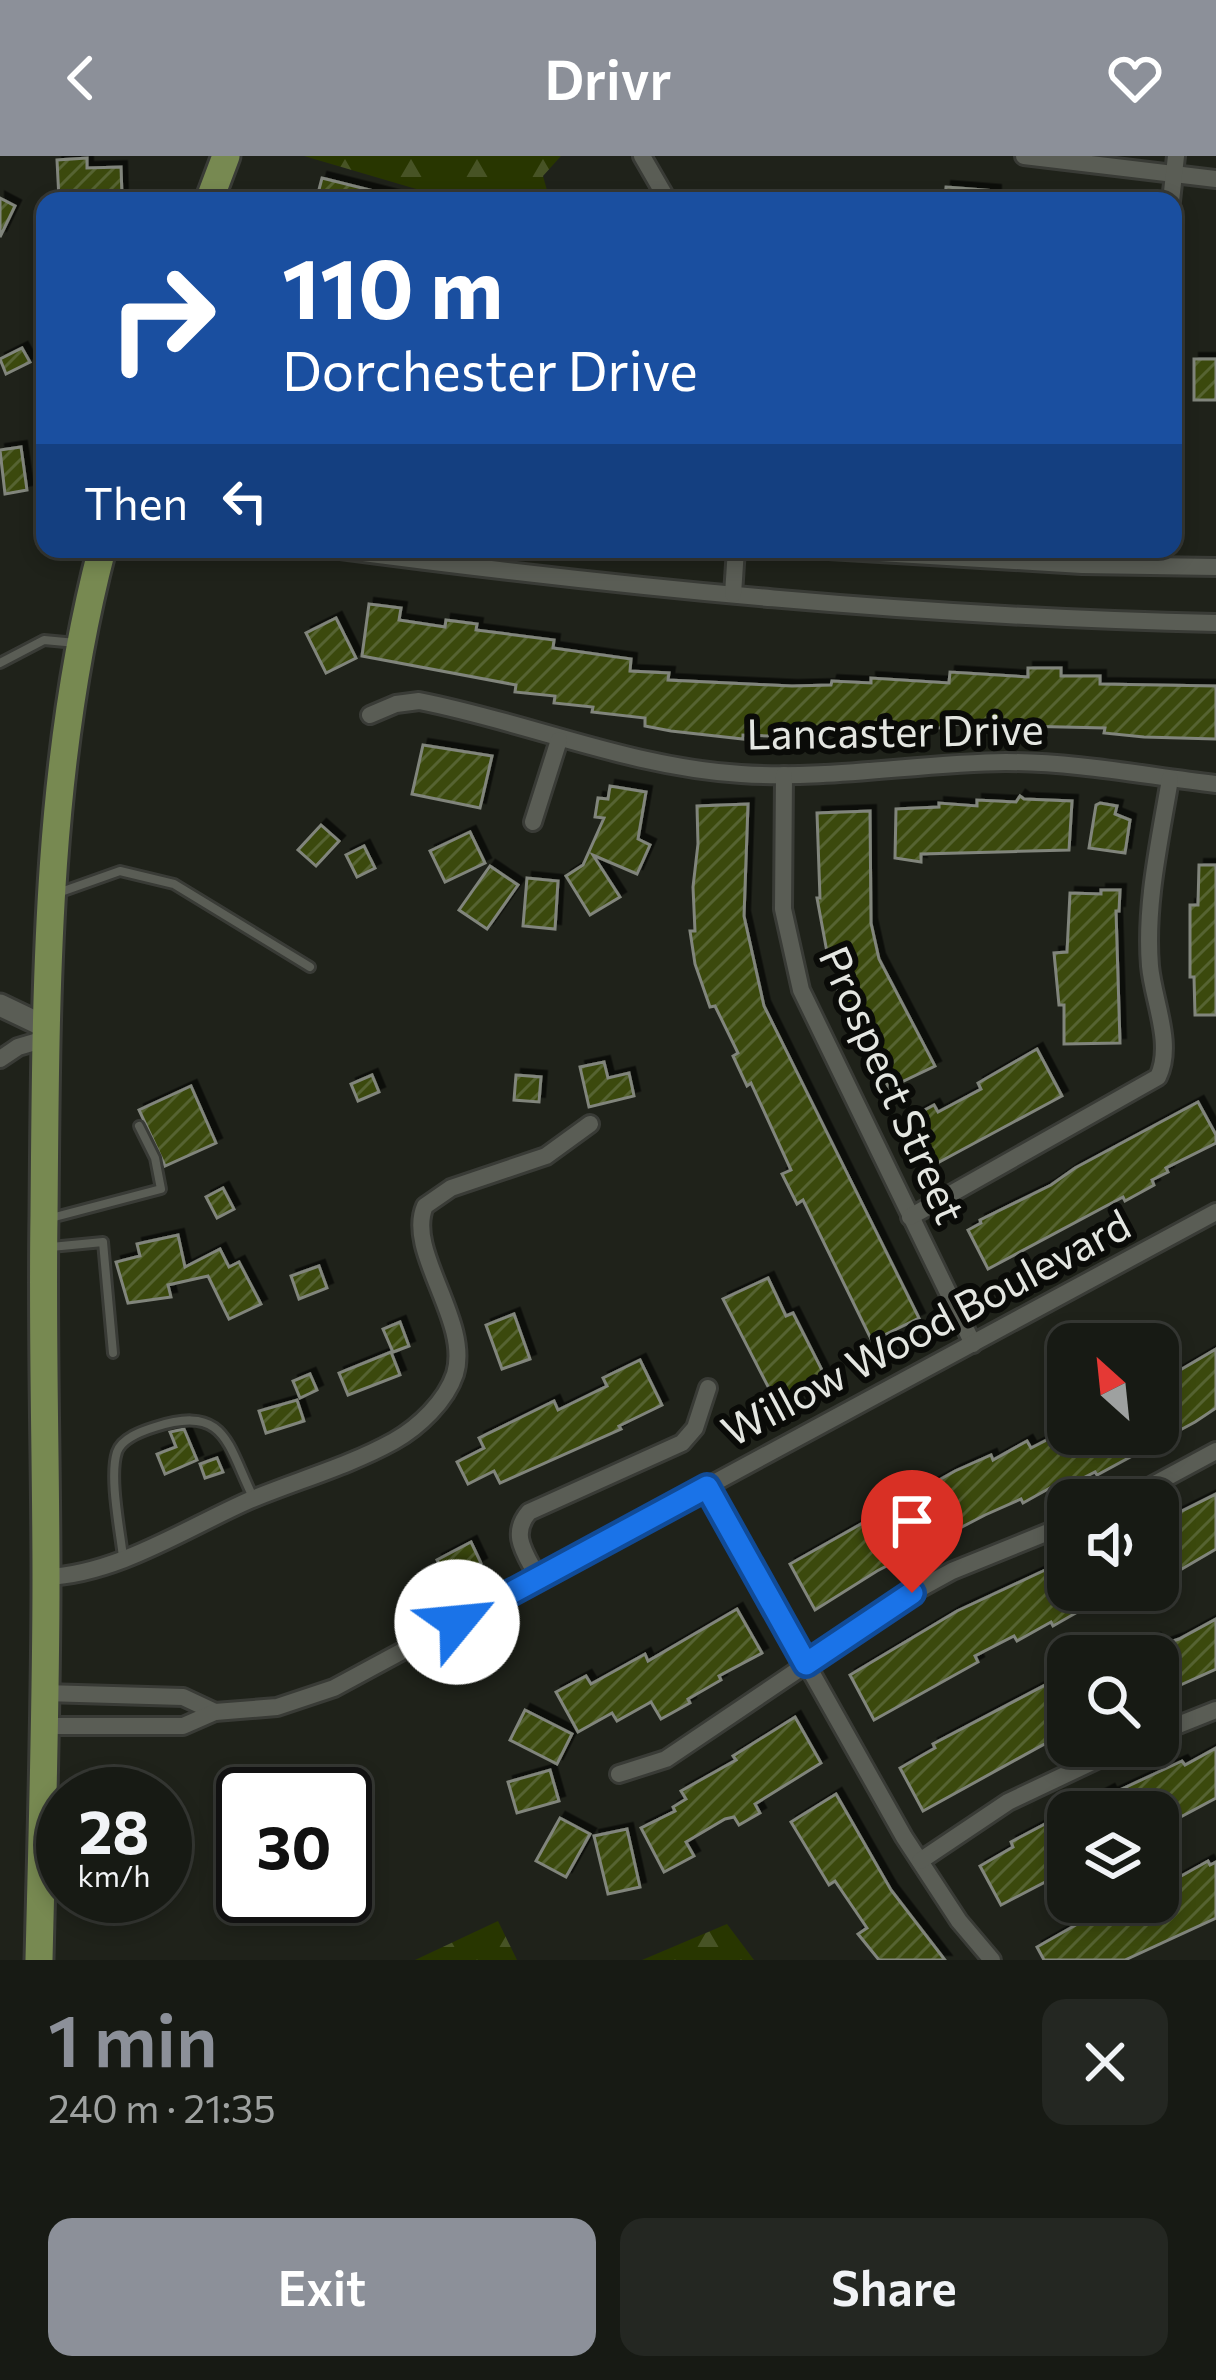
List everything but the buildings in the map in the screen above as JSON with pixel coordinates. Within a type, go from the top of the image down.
[{"type":"main road","points":[[212,192],[226,156]]},
{"type":"main road","points":[[39,1960],[46,1577],[45,1033],[51,895],[66,740],[100,558]]},
{"type":"street","points":[[642,156],[663,192]]},
{"type":"street","points":[[1024,156],[1174,165],[1216,179]]},
{"type":"street","points":[[401,558],[839,606],[1041,620],[1216,623]]},
{"type":"street","points":[[733,594],[735,558]]},
{"type":"street","points":[[964,558],[1216,567]]},
{"type":"street","name":"Lancaster Drive","points":[[370,715],[419,701],[669,765],[784,775],[1040,762],[1216,784]]},
{"type":"street","points":[[533,822],[560,740]]},
{"type":"street","name":"Prospect Street","points":[[784,775],[783,908],[801,990],[973,1344]]},
{"type":"street","points":[[910,1217],[1148,1084],[1163,1067],[1150,921],[1170,779]]},
{"type":"street","points":[[0,1006],[45,1033]]},
{"type":"street","points":[[0,1059],[45,1033]]},
{"type":"street","points":[[46,1577],[70,1576],[123,1558],[395,1440],[435,1408],[455,1374],[456,1357],[450,1317],[420,1230],[425,1206],[451,1188],[546,1156],[590,1124]]},
{"type":"street","name":"Willow Wood Boulevard","points":[[44,1726],[184,1726],[215,1712],[277,1707],[334,1688],[1216,1212]]},
{"type":"street","points":[[538,1578],[518,1533],[529,1512],[682,1443],[695,1428],[708,1388]]},
{"type":"street","points":[[1164,1479],[1216,1451]]},
{"type":"street","points":[[707,1487],[920,1861],[959,1921],[992,1960]]},
{"type":"street","points":[[619,1774],[666,1759],[952,1571],[1047,1533]]},
{"type":"street","name":"Willow Wood Boulevard","points":[[44,1693],[183,1697],[215,1712]]},
{"type":"street","points":[[1179,1725],[1216,1710]]},
{"type":"street","points":[[920,1861],[1020,1796],[1081,1767]]},
{"type":"lane","points":[[0,663],[44,640],[81,643]]},
{"type":"lane","points":[[51,895],[120,871],[174,884],[310,967]]},
{"type":"lane","points":[[43,1234],[161,1190],[155,1158],[139,1126]]},
{"type":"lane","points":[[43,1234],[103,1242],[113,1353]]},
{"type":"lane","points":[[123,1558],[115,1468],[122,1444],[132,1436],[188,1418],[212,1424],[224,1437],[254,1498]]},
{"type":"green space","points":[[304,156],[561,156],[543,176],[547,192],[426,192]]},
{"type":"green space","points":[[498,1921],[517,1960],[415,1960]]},
{"type":"green space","points":[[727,1924],[754,1960],[642,1960]]},
{"type":"route","points":[[457,1622],[707,1487],[806,1664],[912,1593]]}]
